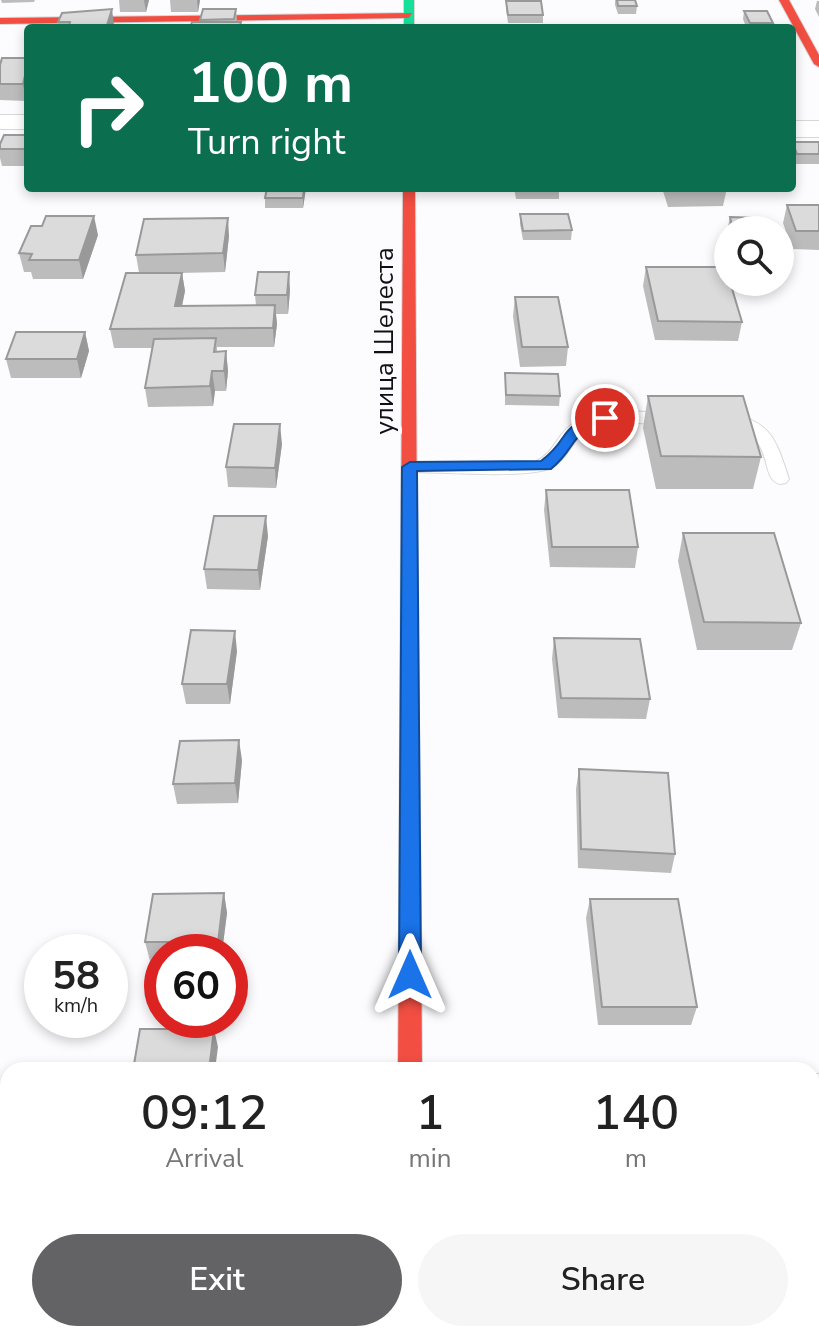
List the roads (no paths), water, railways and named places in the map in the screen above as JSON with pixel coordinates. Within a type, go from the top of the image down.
[{"type":"main road","points":[[784,0],[819,64]]},
{"type":"main road","points":[[0,21],[409,14]]},
{"type":"main road","name":"улица Шелеста","points":[[409,192],[410,1062]]},
{"type":"street","points":[[0,122],[24,122]]},
{"type":"street","points":[[796,129],[819,129]]},
{"type":"lane","points":[[410,467],[536,467],[552,462],[573,431],[593,420],[684,418]]},
{"type":"lane","points":[[716,418],[747,422],[765,434],[780,479]]}]
